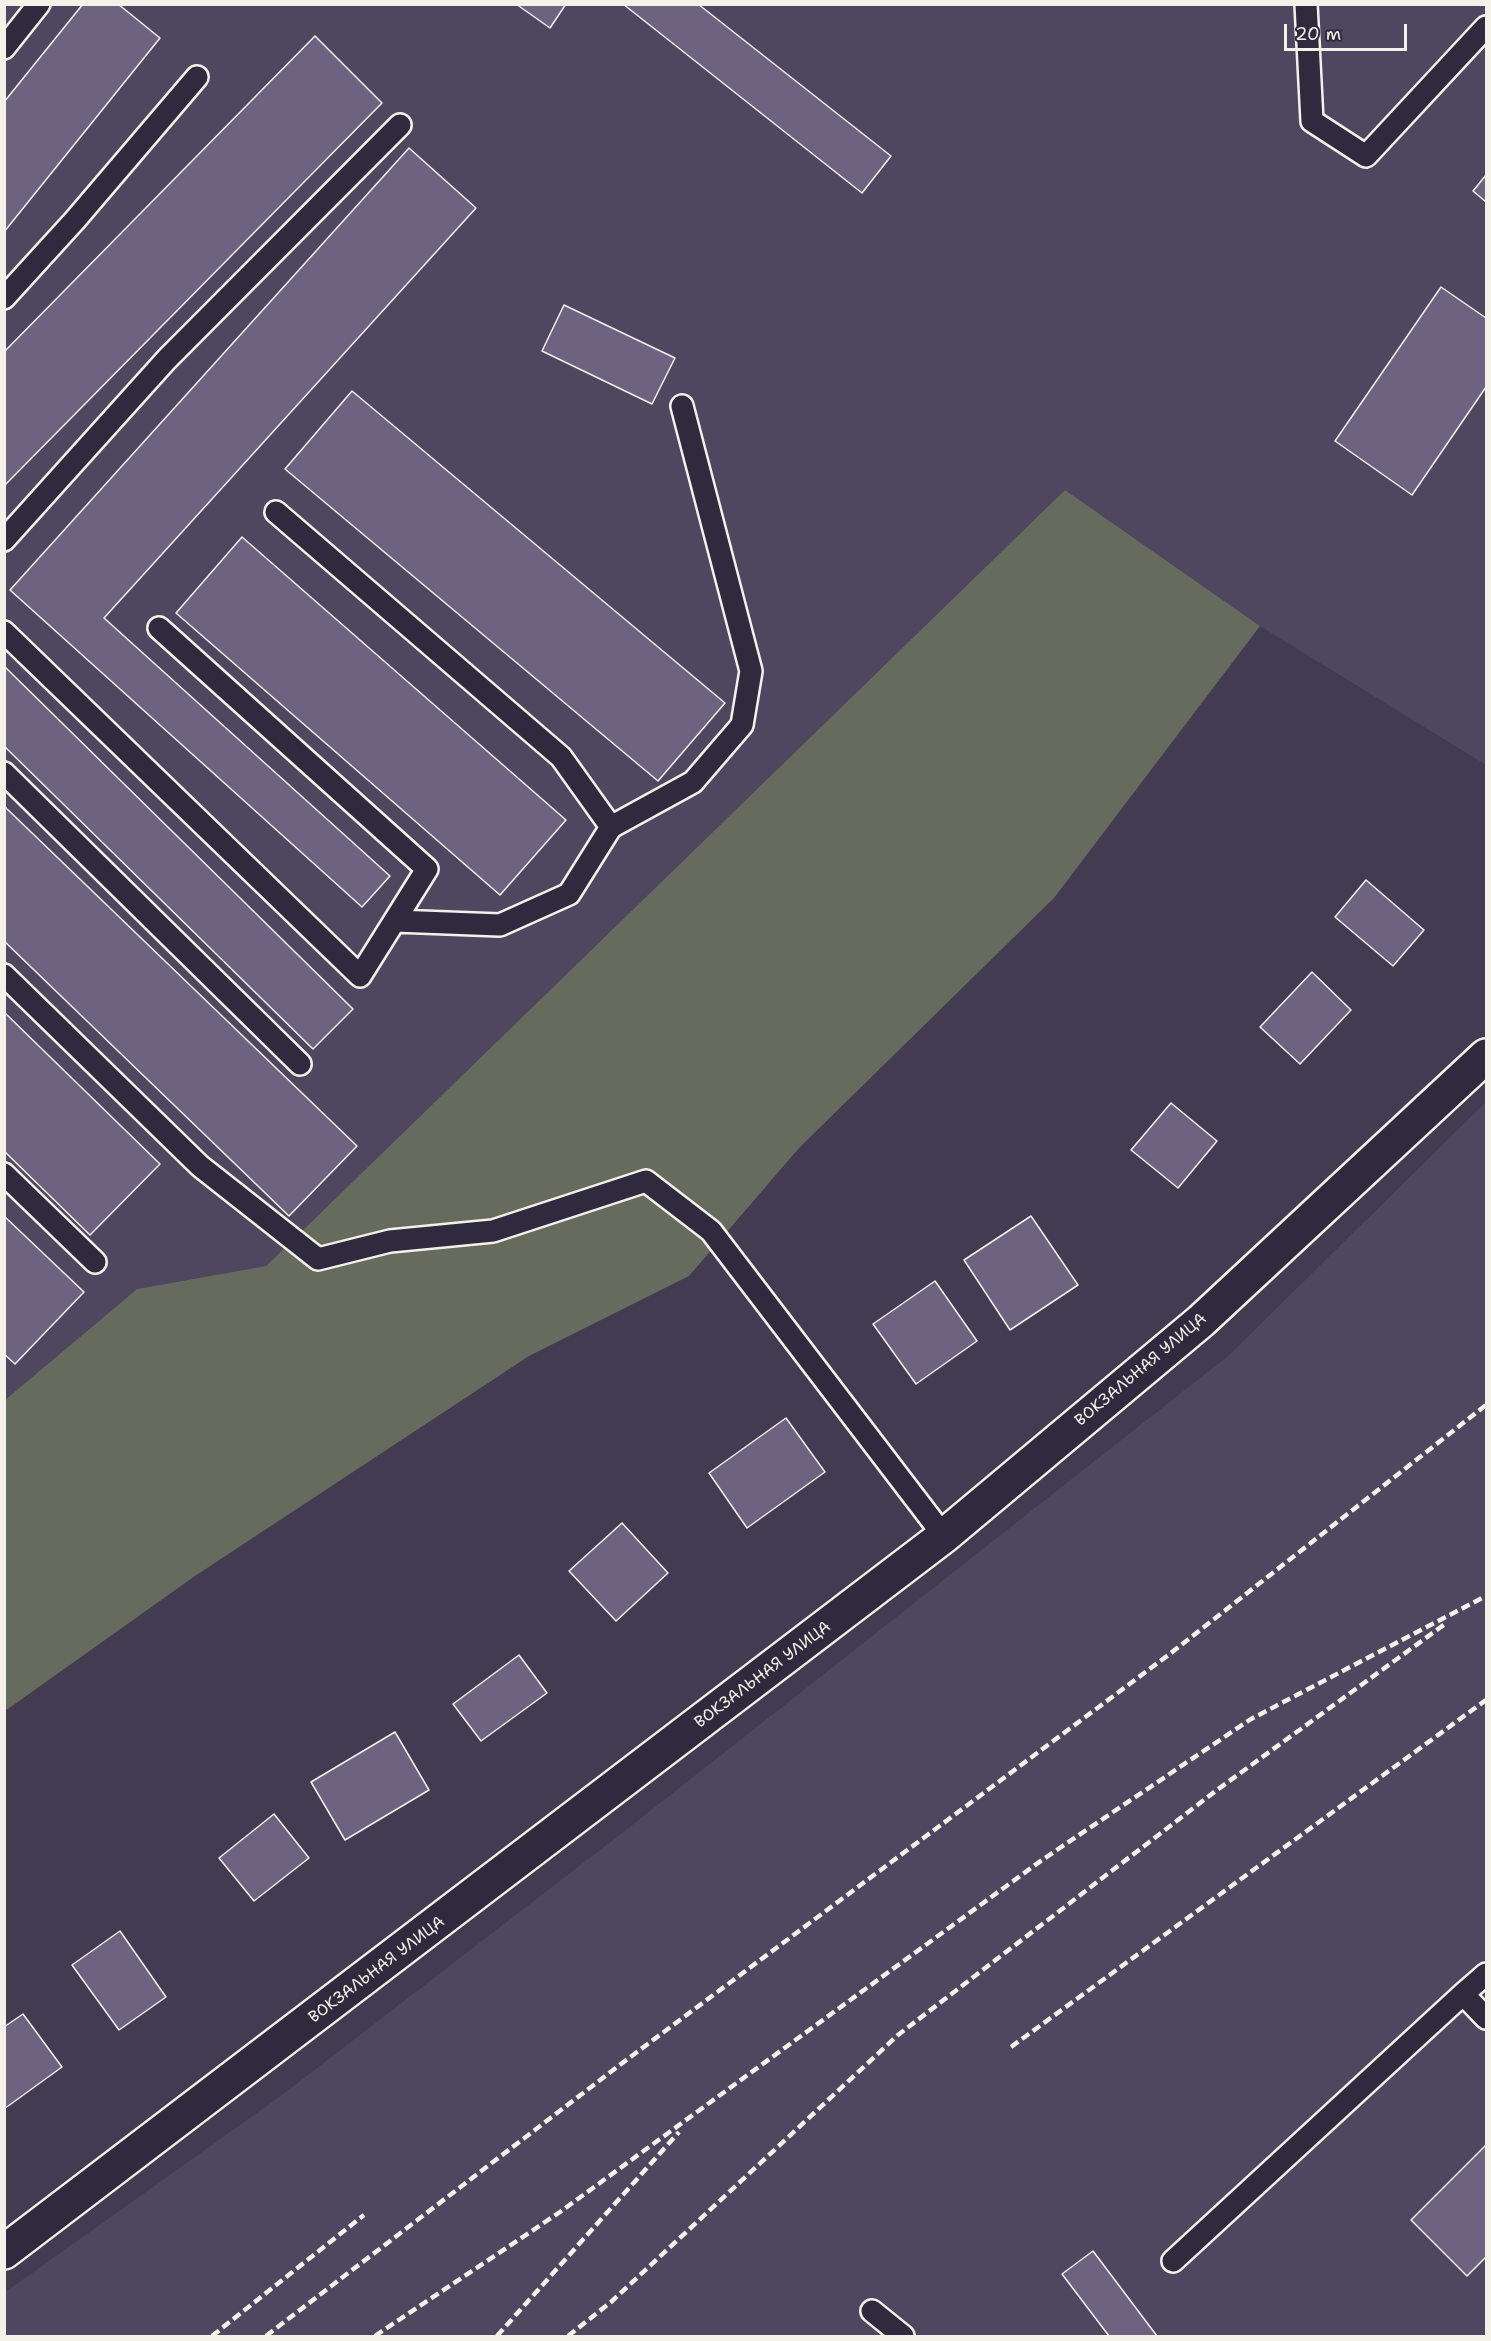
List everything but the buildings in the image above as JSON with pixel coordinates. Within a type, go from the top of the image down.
[{"type":"street","name":"ВОКЗАЛЬНАЯ УЛИЦА","points":[[4,2252],[944,1536],[1201,1321],[1486,1056]]},
{"type":"lane","points":[[4,48],[39,4]]},
{"type":"lane","points":[[1305,4],[1312,121],[1366,156],[1486,27]]},
{"type":"lane","points":[[4,298],[75,220],[197,77]]},
{"type":"lane","points":[[4,540],[167,358],[400,125]]},
{"type":"lane","points":[[395,921],[500,925],[569,894],[611,827],[693,782],[742,725],[751,671],[682,406]]},
{"type":"lane","points":[[276,512],[561,757],[611,827]]},
{"type":"lane","points":[[4,632],[360,976],[428,869],[159,628]]},
{"type":"lane","points":[[4,773],[300,1064]]},
{"type":"lane","points":[[4,975],[200,1166],[318,1259],[390,1241],[493,1230],[646,1181],[711,1232],[944,1536]]},
{"type":"lane","points":[[4,1174],[95,1262]]},
{"type":"lane","points":[[1173,2261],[1486,1974]]},
{"type":"lane","points":[[1463,1994],[1486,2018]]},
{"type":"lane","points":[[872,2311],[903,2337]]},
{"type":"shaded area","points":[[5,5],[1486,5],[1486,765],[1260,626],[1065,490],[266,1266],[137,1289],[5,1400]]},
{"type":"shaded area","points":[[1486,1102],[1486,2334],[1484,2336],[5,2336],[4,2293],[282,2095],[622,1833],[1228,1356]]},
{"type":"green space","points":[[1065,490],[1260,626],[1054,898],[799,1148],[689,1276],[529,1356],[195,1576],[5,1711],[5,1400],[137,1289],[266,1266]]},
{"type":"railway","points":[[266,2336],[621,2064],[1171,1653],[1486,1405]]},
{"type":"railway","points":[[375,2336],[560,2212],[1042,1860],[1251,1719],[1482,1598]]},
{"type":"railway","points":[[568,2336],[611,2302],[898,2035],[1217,1790],[1445,1624]]},
{"type":"railway","points":[[1011,2047],[1486,1700]]},
{"type":"railway","points":[[497,2336],[679,2132]]},
{"type":"railway","points":[[212,2336],[364,2215]]}]
